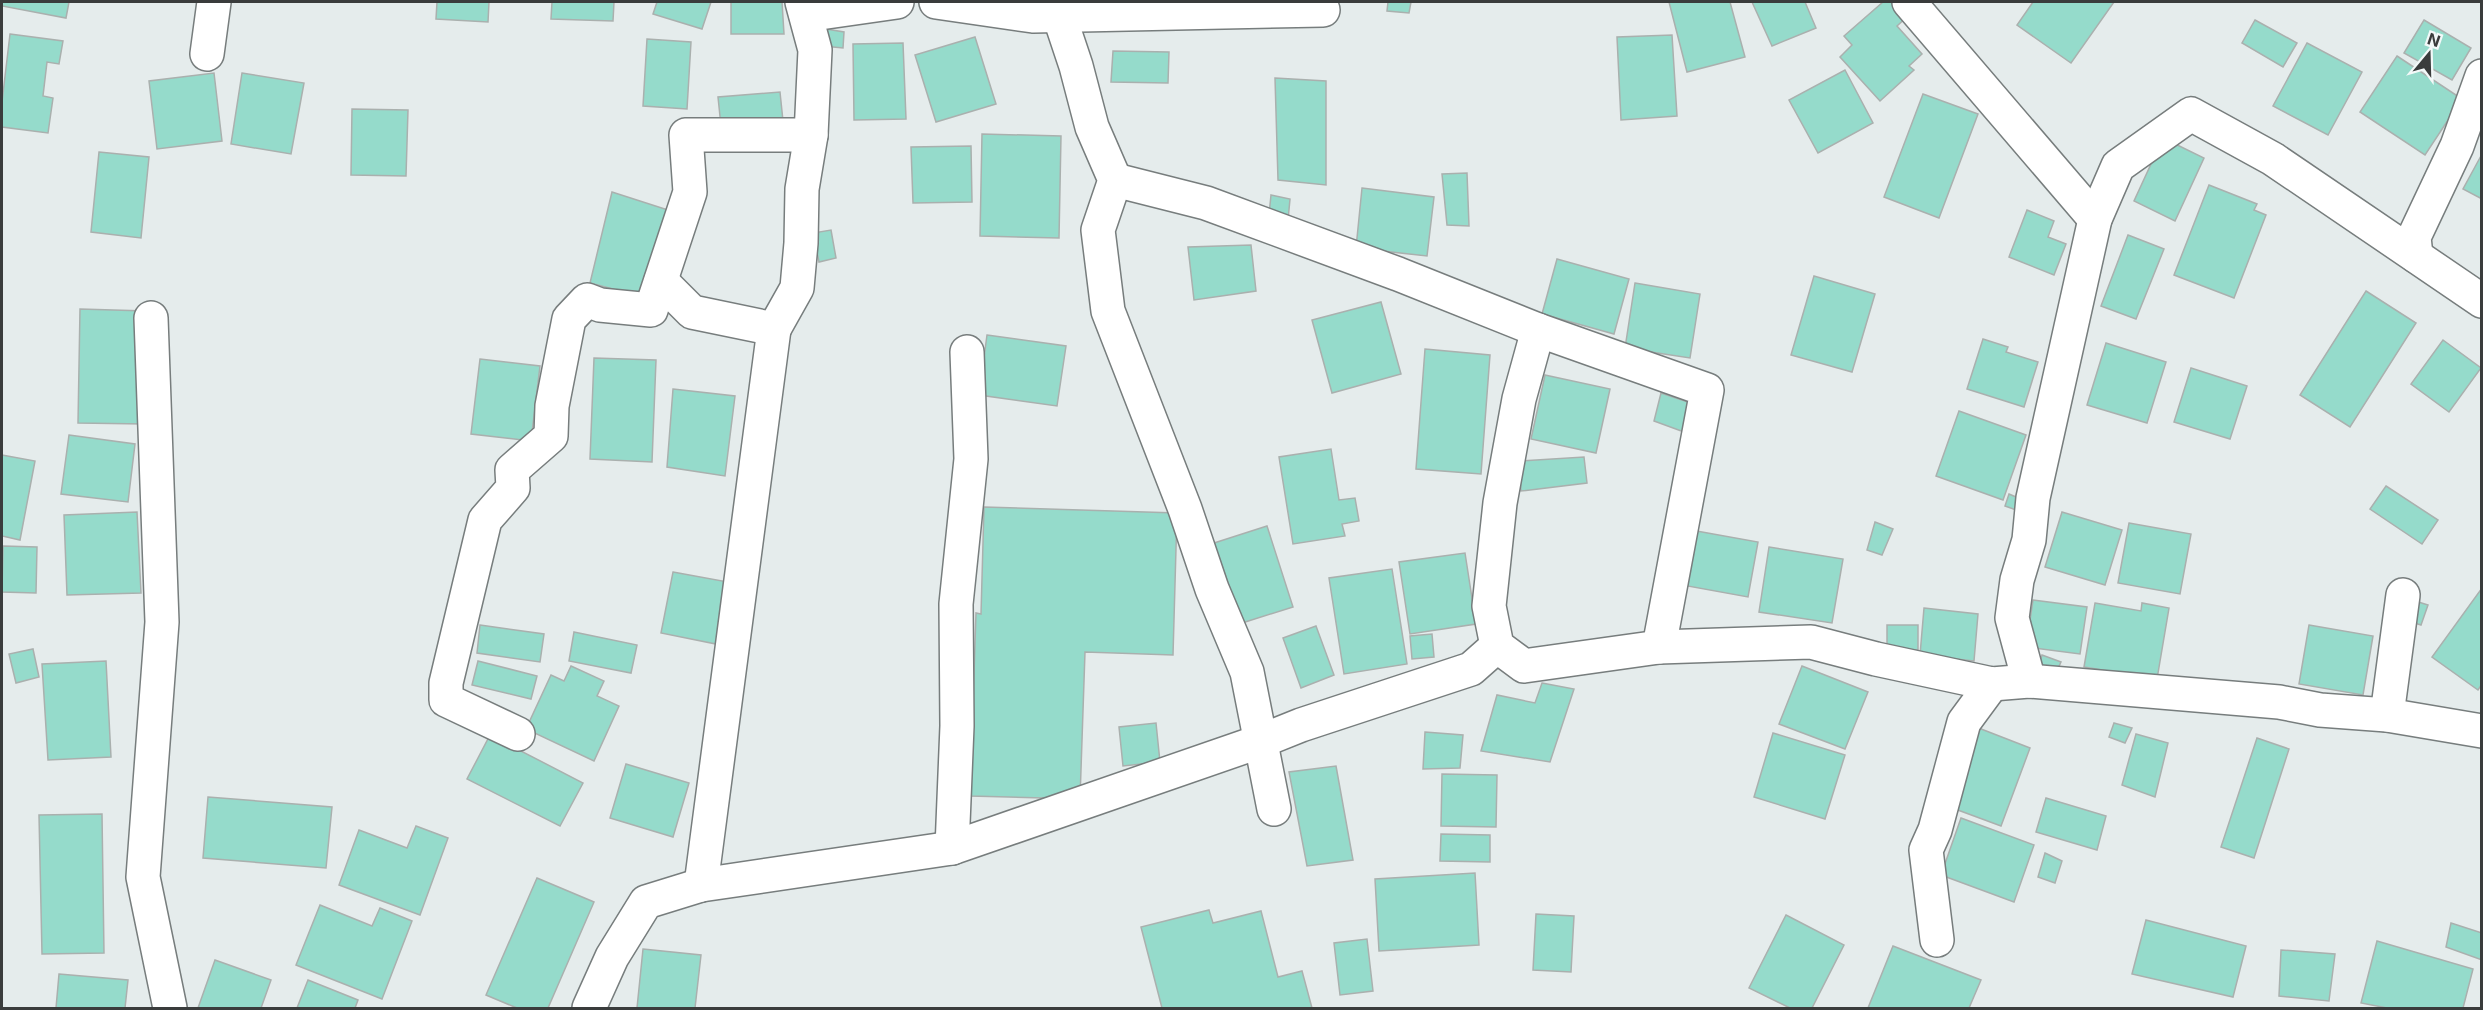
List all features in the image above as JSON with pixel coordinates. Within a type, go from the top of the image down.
[{"type":"street","points":[[207,54],[214,2]]},
{"type":"street","points":[[701,885],[774,329],[797,288],[802,189],[811,135],[815,50],[804,8],[897,2]]},
{"type":"street","points":[[936,2],[1033,16],[1323,10]]},
{"type":"street","points":[[1909,2],[2095,219]]},
{"type":"street","points":[[1059,15],[1092,126],[1115,180],[1098,230],[1108,311],[1185,509],[1212,589],[1247,672],[1274,809]]},
{"type":"street","points":[[2416,256],[2414,237],[2457,146],[2481,76]]},
{"type":"street","points":[[2029,681],[2012,618],[2017,580],[2029,540],[2034,498],[2095,219],[2118,166],[2191,114],[2273,159],[2481,300]]},
{"type":"street","points":[[518,734],[446,700],[446,684],[485,520],[513,488],[512,470],[551,436],[552,406],[569,319],[587,300],[600,305],[651,310],[690,192],[686,135],[811,135]]},
{"type":"street","points":[[1115,180],[1206,203],[1398,274],[1538,330],[1707,390],[1659,647]]},
{"type":"street","points":[[661,282],[692,312],[774,329]]},
{"type":"street","points":[[151,318],[162,622],[143,877],[170,1008]]},
{"type":"street","points":[[1538,330],[1519,399],[1500,503],[1489,606],[1497,646],[1524,666],[1659,647],[1811,642],[1876,659],[1992,684],[2029,681],[2279,702],[2320,710],[2387,714],[2481,730]]},
{"type":"street","points":[[952,848],[957,726],[957,604],[971,459],[967,352]]},
{"type":"street","points":[[2387,714],[2403,595]]},
{"type":"street","points":[[589,1008],[612,957],[646,902],[701,885],[952,848],[1261,741],[1301,724],[1471,669],[1497,646]]},
{"type":"street","points":[[1937,940],[1926,849],[1935,830],[1965,722],[1992,684]]},
{"type":"building","points":[[2,2],[69,2],[66,18],[2,6]]},
{"type":"building","points":[[437,2],[489,2],[488,22],[436,19]]},
{"type":"building","points":[[552,2],[614,2],[613,21],[551,19]]},
{"type":"building","points":[[657,2],[711,2],[702,29],[653,14]]},
{"type":"building","points":[[731,2],[782,2],[784,34],[731,34]]},
{"type":"building","points":[[1388,2],[1411,2],[1409,13],[1387,11]]},
{"type":"building","points":[[1669,2],[1730,2],[1745,57],[1687,72]]},
{"type":"building","points":[[1752,2],[1805,2],[1816,28],[1772,46]]},
{"type":"building","points":[[1883,2],[1897,2],[1909,15],[1897,26],[1922,54],[1909,66],[1914,70],[1880,101],[1840,57],[1852,45],[1844,36]]},
{"type":"building","points":[[2033,2],[2114,2],[2071,63],[2017,25]]},
{"type":"building","points":[[2255,20],[2297,43],[2283,67],[2242,43]]},
{"type":"building","points":[[2424,20],[2471,48],[2452,80],[2404,53]]},
{"type":"building","points":[[826,29],[844,32],[843,48],[823,46]]},
{"type":"building","points":[[10,34],[63,41],[59,64],[47,62],[43,96],[53,98],[48,133],[2,127],[2,102]]},
{"type":"building","points":[[1672,35],[1677,116],[1621,120],[1617,37]]},
{"type":"building","points":[[975,37],[996,104],[936,122],[915,55]]},
{"type":"building","points":[[647,39],[691,42],[687,109],[643,106]]},
{"type":"building","points":[[903,43],[906,119],[854,120],[853,44]]},
{"type":"building","points":[[2307,43],[2362,72],[2328,135],[2273,106]]},
{"type":"building","points":[[1113,51],[1169,52],[1168,83],[1111,82]]},
{"type":"building","points":[[2397,56],[2462,99],[2425,155],[2360,112]]},
{"type":"building","points":[[1845,70],[1873,123],[1818,153],[1789,100]]},
{"type":"building","points":[[214,73],[222,141],[157,149],[149,81]]},
{"type":"building","points":[[242,73],[304,83],[291,154],[231,144]]},
{"type":"building","points":[[1275,78],[1326,81],[1326,185],[1278,180]]},
{"type":"building","points":[[780,92],[783,121],[721,126],[718,97]]},
{"type":"building","points":[[1923,94],[1978,114],[1939,218],[1884,197]]},
{"type":"building","points":[[352,109],[408,110],[406,176],[351,175]]},
{"type":"building","points":[[982,134],[1061,136],[1059,238],[980,236]]},
{"type":"building","points":[[2163,138],[2204,158],[2175,221],[2134,201]]},
{"type":"building","points":[[971,146],[972,202],[913,203],[911,147]]},
{"type":"building","points":[[99,152],[149,157],[141,238],[91,232]]},
{"type":"building","points":[[2482,154],[2482,199],[2463,189]]},
{"type":"building","points":[[1467,173],[1469,226],[1447,225],[1442,174]]},
{"type":"building","points":[[2209,185],[2257,204],[2254,210],[2266,215],[2234,298],[2174,275]]},
{"type":"building","points":[[1362,188],[1434,197],[1427,256],[1356,248]]},
{"type":"building","points":[[612,192],[668,210],[647,298],[590,283]]},
{"type":"building","points":[[1271,195],[1290,199],[1288,220],[1269,215]]},
{"type":"building","points":[[2027,210],[2054,221],[2048,237],[2066,244],[2054,275],[2009,257]]},
{"type":"building","points":[[831,230],[836,258],[819,262],[813,233]]},
{"type":"building","points":[[2128,235],[2164,249],[2136,319],[2101,306]]},
{"type":"building","points":[[1251,245],[1256,291],[1194,300],[1188,247]]},
{"type":"building","points":[[1557,259],[1629,279],[1614,334],[1542,314]]},
{"type":"building","points":[[1814,276],[1875,294],[1852,372],[1791,355]]},
{"type":"building","points":[[1635,283],[1700,294],[1690,358],[1625,348]]},
{"type":"building","points":[[2366,291],[2416,323],[2350,427],[2300,395]]},
{"type":"building","points":[[1381,302],[1401,374],[1332,393],[1312,320]]},
{"type":"building","points":[[80,309],[146,311],[144,424],[78,423]]},
{"type":"building","points":[[987,335],[1066,346],[1057,406],[979,395]]},
{"type":"building","points":[[1983,339],[2008,347],[2006,352],[2038,362],[2024,407],[1967,389]]},
{"type":"building","points":[[2443,340],[2481,368],[2449,412],[2411,384]]},
{"type":"building","points":[[2106,343],[2166,362],[2147,423],[2087,405]]},
{"type":"building","points":[[1425,349],[1490,355],[1481,474],[1416,469]]},
{"type":"building","points":[[594,358],[656,360],[652,462],[590,459]]},
{"type":"building","points":[[480,359],[540,366],[531,441],[471,434]]},
{"type":"building","points":[[2191,368],[2247,386],[2230,439],[2174,422]]},
{"type":"building","points":[[1545,375],[1610,389],[1596,453],[1531,439]]},
{"type":"building","points":[[673,389],[735,396],[725,476],[667,467]]},
{"type":"building","points":[[1661,393],[1694,404],[1684,432],[1654,421]]},
{"type":"building","points":[[1959,411],[2026,435],[2003,500],[1936,476]]},
{"type":"building","points":[[69,435],[135,444],[128,502],[61,494]]},
{"type":"building","points":[[1331,449],[1339,500],[1355,498],[1359,521],[1342,524],[1345,536],[1293,544],[1279,457]]},
{"type":"building","points":[[2,455],[35,461],[20,540],[2,536]]},
{"type":"building","points":[[1584,457],[1587,483],[1521,491],[1518,461]]},
{"type":"building","points":[[2386,486],[2438,520],[2422,544],[2370,509]]},
{"type":"building","points":[[2009,494],[2023,500],[2019,511],[2005,506]]},
{"type":"building","points":[[984,507],[1177,513],[1173,655],[1085,652],[1080,799],[970,796],[976,613],[981,614]]},
{"type":"building","points":[[137,512],[141,593],[67,595],[64,515]]},
{"type":"building","points":[[2062,512],[2122,530],[2105,585],[2045,567]]},
{"type":"building","points":[[1875,522],[1893,529],[1882,555],[1867,550]]},
{"type":"building","points":[[2129,523],[2191,534],[2180,594],[2118,583]]},
{"type":"building","points":[[1267,526],[1293,607],[1242,623],[1214,543]]},
{"type":"building","points":[[1691,530],[1758,542],[1748,597],[1682,585]]},
{"type":"building","points":[[3,546],[37,547],[36,593],[2,592]]},
{"type":"building","points":[[1769,547],[1843,559],[1832,623],[1759,612]]},
{"type":"building","points":[[1465,553],[1476,624],[1410,634],[1399,562]]},
{"type":"building","points":[[1392,569],[1407,664],[1344,674],[1329,578]]},
{"type":"building","points":[[673,572],[728,582],[716,644],[661,633]]},
{"type":"building","points":[[2482,588],[2482,684],[2478,690],[2432,657]]},
{"type":"building","points":[[2033,600],[2087,607],[2080,654],[2026,647]]},
{"type":"building","points":[[2412,600],[2428,605],[2421,625],[2405,620]]},
{"type":"building","points":[[2095,603],[2141,611],[2142,603],[2169,608],[2157,679],[2084,667]]},
{"type":"building","points":[[1924,608],[1978,614],[1974,661],[1920,655]]},
{"type":"building","points":[[480,625],[544,634],[540,662],[477,653]]},
{"type":"building","points":[[1887,625],[1918,625],[1918,650],[1887,649]]},
{"type":"building","points":[[2309,625],[2373,636],[2363,695],[2299,684]]},
{"type":"building","points":[[1316,626],[1334,675],[1301,688],[1283,638]]},
{"type":"building","points":[[574,632],[637,645],[631,673],[569,661]]},
{"type":"building","points":[[1432,634],[1434,657],[1412,659],[1410,636]]},
{"type":"building","points":[[33,649],[39,677],[16,683],[9,654]]},
{"type":"building","points":[[2042,655],[2061,662],[2056,673],[2038,667]]},
{"type":"building","points":[[106,661],[111,757],[48,760],[42,664]]},
{"type":"building","points":[[478,661],[537,676],[531,699],[472,685]]},
{"type":"building","points":[[571,666],[604,681],[597,696],[619,706],[594,761],[526,729],[551,675],[564,681]]},
{"type":"building","points":[[1802,666],[1868,692],[1845,749],[1779,724]]},
{"type":"building","points":[[1542,683],[1574,689],[1550,762],[1481,751],[1497,695],[1535,703]]},
{"type":"building","points":[[1156,723],[1160,762],[1123,766],[1119,727]]},
{"type":"building","points":[[2114,723],[2132,728],[2125,743],[2109,737]]},
{"type":"building","points":[[1976,727],[2030,748],[2001,826],[1947,806]]},
{"type":"building","points":[[1425,732],[1463,735],[1460,768],[1423,769]]},
{"type":"building","points":[[1773,733],[1845,755],[1825,819],[1754,797]]},
{"type":"building","points":[[2136,734],[2168,743],[2155,797],[2122,785]]},
{"type":"building","points":[[490,735],[583,783],[560,826],[467,779]]},
{"type":"building","points":[[2257,738],[2289,749],[2254,858],[2221,847]]},
{"type":"building","points":[[626,764],[689,783],[673,837],[610,818]]},
{"type":"building","points":[[1336,766],[1353,860],[1307,866],[1289,772]]},
{"type":"building","points":[[1442,774],[1497,775],[1496,827],[1441,826]]},
{"type":"building","points":[[208,797],[332,807],[326,868],[203,858]]},
{"type":"building","points":[[2046,798],[2106,816],[2097,850],[2036,832]]},
{"type":"building","points":[[102,814],[104,953],[42,954],[39,815]]},
{"type":"building","points":[[1961,818],[2034,845],[2014,902],[1941,875]]},
{"type":"building","points":[[416,826],[448,838],[420,915],[339,885],[359,830],[407,848]]},
{"type":"building","points":[[1441,834],[1490,835],[1490,862],[1440,861]]},
{"type":"building","points":[[2045,853],[2062,861],[2055,883],[2038,877]]},
{"type":"building","points":[[1475,873],[1479,945],[1379,951],[1375,879]]},
{"type":"building","points":[[537,878],[594,902],[548,1008],[517,1008],[486,995]]},
{"type":"building","points":[[320,905],[372,926],[380,908],[412,921],[382,999],[296,965]]},
{"type":"building","points":[[1209,910],[1213,923],[1261,911],[1278,977],[1302,971],[1312,1008],[1162,1008],[1141,927]]},
{"type":"building","points":[[1536,914],[1574,916],[1571,972],[1533,970]]},
{"type":"building","points":[[1786,915],[1844,945],[1812,1008],[1790,1008],[1749,988]]},
{"type":"building","points":[[2146,920],[2246,946],[2233,997],[2132,974]]},
{"type":"building","points":[[2451,923],[2482,933],[2482,960],[2446,947]]},
{"type":"building","points":[[1367,939],[1373,991],[1340,995],[1334,943]]},
{"type":"building","points":[[2377,941],[2473,969],[2463,1008],[2387,1008],[2361,1003]]},
{"type":"building","points":[[1893,946],[1981,980],[1969,1008],[1868,1008]]},
{"type":"building","points":[[643,949],[701,955],[695,1008],[637,1008]]},
{"type":"building","points":[[2281,950],[2335,954],[2329,1001],[2279,996]]},
{"type":"building","points":[[215,960],[271,980],[261,1008],[198,1008]]},
{"type":"building","points":[[59,974],[128,980],[125,1008],[56,1008]]},
{"type":"building","points":[[308,980],[358,1000],[355,1008],[297,1008]]}]
